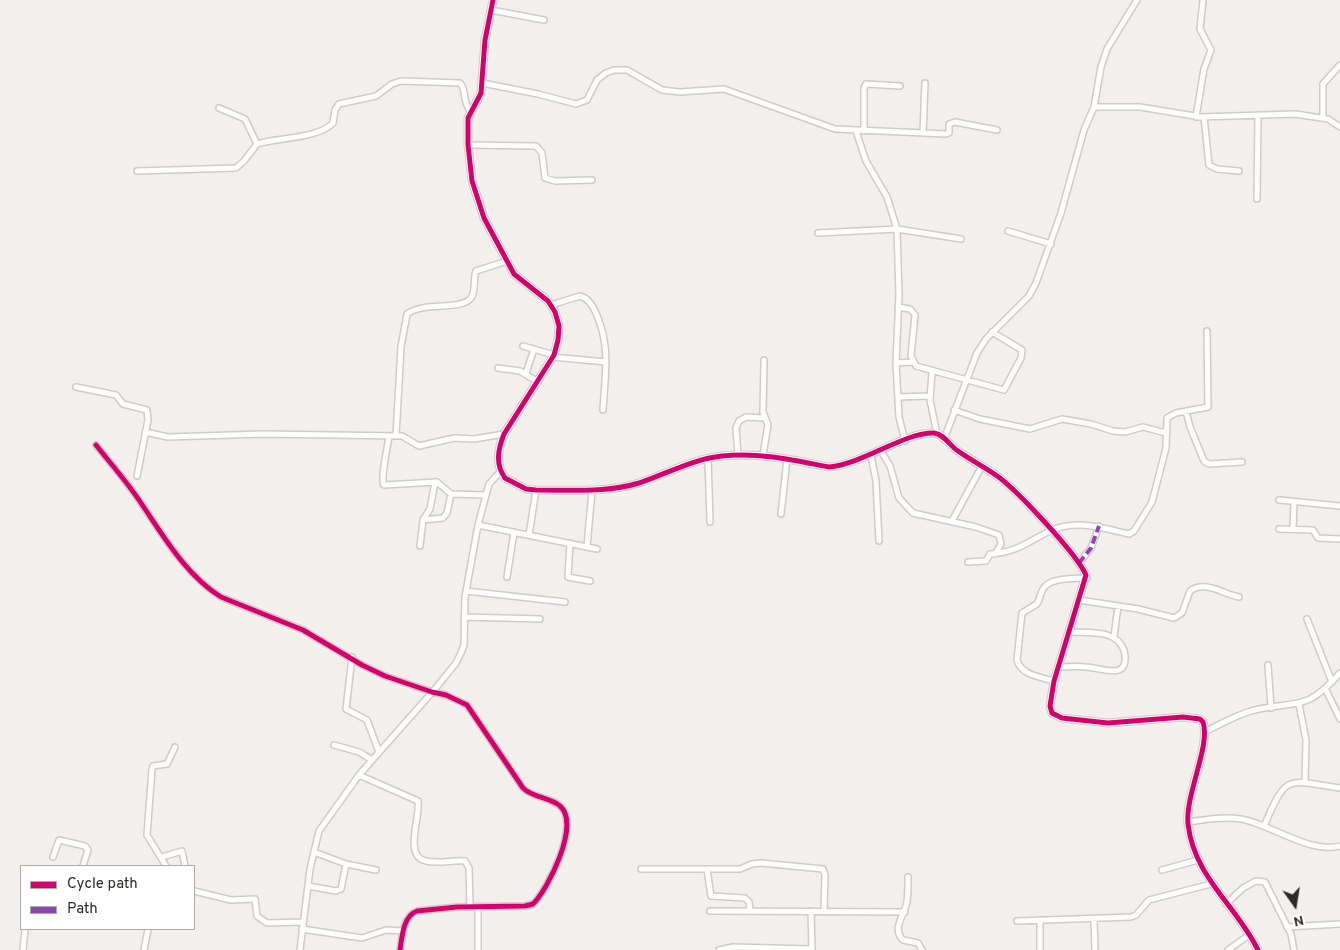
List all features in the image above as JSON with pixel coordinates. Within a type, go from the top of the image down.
[{"type":"street","points":[[493,0],[485,40],[479,98],[470,110],[468,145],[476,197],[484,218],[516,277],[529,285],[551,305],[559,326],[558,340],[553,356],[504,434],[498,455],[500,472],[508,482],[536,490],[592,490],[638,483],[708,458],[738,455],[763,455],[829,467],[844,466],[905,441],[929,434],[937,434],[944,438],[958,451],[1004,482],[1051,530],[1079,563],[1087,578],[1054,681],[1050,706],[1055,716],[1108,723],[1194,717],[1203,722],[1204,732],[1189,800],[1188,822],[1198,860],[1211,884],[1258,950]]},
{"type":"street","points":[[944,438],[977,353],[992,332],[1028,296],[1036,283],[1051,244],[1084,130],[1094,107],[1100,66],[1106,49],[1137,0]]},
{"type":"street","points":[[1196,117],[1204,69],[1211,50],[1200,29],[1203,0]]},
{"type":"street","points":[[492,10],[544,20]]},
{"type":"street","points":[[1323,118],[1323,84],[1340,65]]},
{"type":"street","points":[[482,83],[576,104],[587,100],[597,80],[606,73],[614,70],[627,70],[662,90],[680,92],[724,89],[835,129],[856,132],[946,134],[949,133],[949,124],[951,122],[997,130]]},
{"type":"street","points":[[137,171],[236,168],[257,144],[327,128],[333,123],[335,110],[339,104],[376,96],[392,84],[401,81],[460,83],[463,87],[464,101],[470,110]]},
{"type":"street","points":[[864,131],[864,88],[866,84],[900,86]]},
{"type":"street","points":[[923,133],[925,84]]},
{"type":"street","points":[[1094,107],[1140,107],[1196,117],[1295,114],[1332,120],[1340,127]]},
{"type":"street","points":[[219,108],[245,119],[257,144]]},
{"type":"street","points":[[1257,199],[1258,115]]},
{"type":"street","points":[[1204,117],[1209,166],[1217,170],[1239,171]]},
{"type":"street","points":[[856,132],[866,161],[887,197],[897,229],[898,307],[896,364],[900,429],[905,441]]},
{"type":"street","points":[[468,145],[536,146],[542,153],[545,178],[555,181],[592,180]]},
{"type":"street","points":[[818,233],[897,229],[961,239]]},
{"type":"street","points":[[1008,231],[1051,244]]},
{"type":"street","points":[[396,436],[400,347],[407,314],[414,309],[425,306],[449,305],[469,300],[473,296],[476,271],[507,261]]},
{"type":"street","points":[[551,305],[580,296],[587,300],[594,309],[604,334],[606,362],[603,410]]},
{"type":"street","points":[[898,307],[910,309],[915,315],[911,349],[913,362],[920,369],[1004,390],[1008,386],[1021,358],[1022,350],[992,332]]},
{"type":"street","points":[[968,562],[983,562],[990,554],[1002,554],[1026,545],[1051,530],[1081,525],[1099,526],[1129,534],[1134,531],[1152,502],[1166,448],[1167,418],[1176,413],[1208,407],[1207,331]]},
{"type":"street","points":[[523,346],[553,356],[606,362]]},
{"type":"street","points":[[526,374],[534,349]]},
{"type":"street","points":[[763,455],[768,425],[764,418],[764,360]]},
{"type":"street","points":[[896,364],[913,362]]},
{"type":"street","points":[[498,368],[515,370],[526,374],[538,382]]},
{"type":"street","points":[[932,372],[929,396],[937,434]]},
{"type":"street","points":[[76,387],[116,395],[123,404],[145,408],[148,417],[137,476]]},
{"type":"street","points":[[898,397],[929,396]]},
{"type":"street","points":[[954,410],[980,419],[1030,429],[1062,419],[1091,424],[1113,431],[1125,432],[1143,427],[1166,433]]},
{"type":"street","points":[[1186,412],[1190,427],[1206,463],[1242,462]]},
{"type":"street","points":[[738,455],[736,428],[739,422],[746,417],[764,418]]},
{"type":"street","points":[[145,432],[168,437],[263,434],[396,436],[408,438],[416,446],[454,438],[474,439],[504,434]]},
{"type":"street","points":[[388,436],[388,453],[381,479],[383,484],[390,486],[435,482],[441,484],[451,494],[485,494]]},
{"type":"street","points":[[96,445],[140,502],[161,534],[193,574],[211,591],[221,597],[303,630],[352,657],[362,665],[385,676],[446,695],[468,705],[526,792],[559,805],[566,817],[568,830],[565,841],[538,900],[533,904],[525,906],[470,907],[417,911],[409,917],[403,931],[400,950]]},
{"type":"street","points":[[881,451],[890,466],[896,493],[904,505],[916,514],[952,521],[1000,535],[1002,540],[995,554]]},
{"type":"street","points":[[871,455],[876,481],[879,541]]},
{"type":"street","points":[[708,458],[710,522]]},
{"type":"street","points":[[781,514],[787,459]]},
{"type":"street","points":[[952,521],[982,466]]},
{"type":"street","points":[[300,950],[302,922],[319,832],[328,816],[359,775],[440,683],[456,663],[461,653],[464,645],[466,591],[478,524],[489,484],[500,472]]},
{"type":"street","points":[[420,546],[423,520],[430,509],[435,482]]},
{"type":"street","points":[[529,535],[536,490]]},
{"type":"street","points":[[587,547],[592,490]]},
{"type":"street","points":[[423,520],[440,520],[445,516],[451,494]]},
{"type":"street","points":[[1279,500],[1340,506]]},
{"type":"street","points":[[1292,529],[1294,502]]},
{"type":"street","points":[[478,524],[597,549]]},
{"type":"street","points":[[1079,563],[1091,548],[1099,526]]},
{"type":"street","points":[[1279,528],[1313,530],[1318,538],[1340,539]]},
{"type":"street","points":[[507,577],[514,532]]},
{"type":"street","points":[[570,543],[568,577],[590,581]]},
{"type":"street","points":[[1054,681],[1023,671],[1019,667],[1017,660],[1022,613],[1037,604],[1043,587],[1047,584],[1054,581],[1087,578]]},
{"type":"street","points":[[1079,600],[1174,618],[1182,613],[1190,591],[1198,587],[1214,588],[1238,597]]},
{"type":"street","points":[[466,591],[565,602]]},
{"type":"street","points":[[1114,637],[1118,606]]},
{"type":"street","points":[[464,617],[540,619]]},
{"type":"street","points":[[1307,619],[1332,682]]},
{"type":"street","points":[[1058,666],[1088,667],[1107,671],[1121,668],[1125,660],[1124,650],[1114,637],[1106,634],[1070,632]]},
{"type":"street","points":[[352,657],[346,709],[367,720],[380,752]]},
{"type":"street","points":[[1268,665],[1270,708]]},
{"type":"street","points":[[1204,732],[1233,718],[1270,708],[1299,704],[1317,697],[1326,690],[1340,673]]},
{"type":"street","points":[[1326,690],[1340,719]]},
{"type":"street","points":[[1299,704],[1306,740],[1305,783]]},
{"type":"street","points":[[334,745],[359,752],[372,760]]},
{"type":"street","points":[[166,865],[147,835],[152,770],[153,766],[168,764],[175,747]]},
{"type":"street","points":[[359,775],[418,801],[414,834],[414,848],[417,856],[425,861],[465,860],[469,868],[470,907]]},
{"type":"street","points":[[1264,826],[1282,790],[1291,783],[1340,788]]},
{"type":"street","points":[[1188,822],[1222,818],[1240,819],[1264,826],[1295,839],[1328,847],[1340,846]]},
{"type":"street","points":[[53,857],[58,840],[85,846],[88,850],[83,865]]},
{"type":"street","points":[[162,857],[182,851],[185,865]]},
{"type":"street","points":[[314,852],[346,864],[376,870]]},
{"type":"street","points":[[1162,870],[1198,860]]},
{"type":"street","points":[[641,869],[740,869],[752,864],[761,863],[823,869],[825,874],[824,911]]},
{"type":"street","points":[[308,886],[341,889],[346,864]]},
{"type":"street","points":[[707,869],[711,896],[745,898],[749,902],[750,911]]},
{"type":"street","points":[[908,877],[905,912],[898,926],[900,937],[920,945],[922,950]]},
{"type":"street","points":[[1226,904],[1243,888],[1261,880],[1268,886],[1292,938],[1294,950]]},
{"type":"street","points":[[1017,921],[1094,920],[1131,917],[1136,915],[1149,900],[1211,884]]},
{"type":"street","points":[[195,891],[231,900],[253,899],[257,916],[267,923],[302,922]]},
{"type":"street","points":[[478,907],[478,950]]},
{"type":"street","points":[[710,911],[905,912]]},
{"type":"street","points":[[719,950],[733,947],[812,950],[811,911]]},
{"type":"street","points":[[1040,920],[1040,950]]},
{"type":"street","points":[[1094,920],[1095,950]]},
{"type":"street","points":[[1287,927],[1340,924]]},
{"type":"street","points":[[302,929],[362,938],[386,930],[403,931]]},
{"type":"street","points":[[23,950],[26,930]]},
{"type":"street","points":[[144,950],[148,930]]},
{"type":"street","points":[[1228,950],[1249,935]]},
{"type":"marked path","points":[[1079,563],[1091,548],[1099,526]]},
{"type":"cycle path","points":[[493,0],[485,40],[481,93],[468,118],[468,145],[472,181],[484,218],[514,274],[548,301],[555,312],[559,326],[554,355],[504,434],[499,451],[499,462],[505,478],[526,489],[601,490],[639,483],[690,463],[722,456],[763,456],[829,467],[856,460],[910,437],[923,434],[938,434],[958,451],[1000,478],[1020,497],[1060,539],[1086,575],[1054,681],[1050,706],[1052,713],[1062,718],[1108,723],[1183,717],[1200,719],[1203,722],[1205,732],[1204,744],[1188,812],[1188,824],[1192,843],[1198,860],[1207,875],[1239,919],[1258,950]]},
{"type":"cycle path","points":[[96,445],[131,488],[186,567],[208,588],[221,597],[303,630],[362,665],[385,676],[446,695],[467,705],[523,788],[560,806],[565,815],[567,827],[565,841],[554,871],[533,904],[525,906],[457,907],[417,911],[406,922],[400,950]]}]
